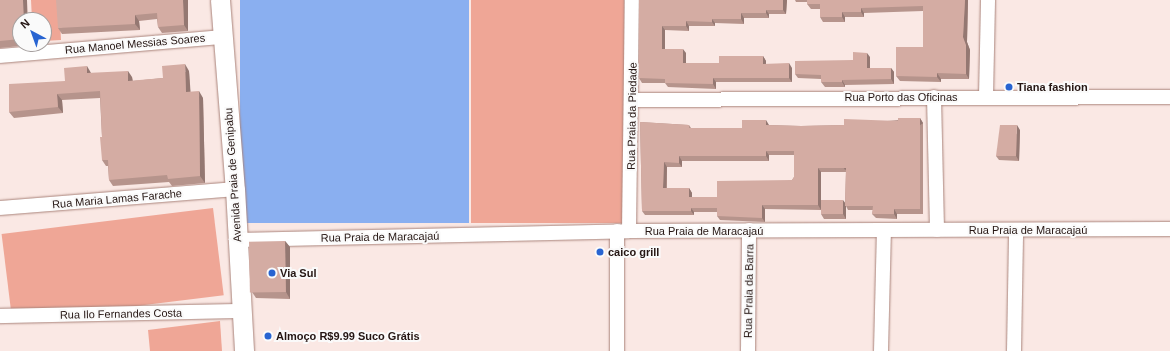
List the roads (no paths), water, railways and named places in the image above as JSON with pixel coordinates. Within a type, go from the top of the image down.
[{"type":"main road","name":"Avenida Praia de Genipabu","points":[[220,0],[235,189],[244,351]]},
{"type":"street","name":"Rua Praia da Piedade","points":[[617,351],[623,231],[633,100],[632,0]]},
{"type":"street","points":[[986,97],[988,0]]},
{"type":"street","name":"Rua Manoel Messias Soares","points":[[0,56],[222,37]]},
{"type":"street","name":"Rua Porto das Oficinas","points":[[633,100],[934,97],[1170,97]]},
{"type":"street","points":[[934,97],[937,230]]},
{"type":"street","name":"Rua Maria Lamas Farache","points":[[0,208],[235,189]]},
{"type":"street","name":"Rua Praia de Maracajaú","points":[[238,240],[623,231],[1016,231],[1170,229]]},
{"type":"street","name":"Rua Praia da Barra","points":[[748,351],[749,230]]},
{"type":"street","points":[[881,351],[884,231]]},
{"type":"street","points":[[1014,351],[1016,231]]},
{"type":"street","name":"Rua Ilo Fernandes Costa","points":[[0,316],[242,311]]},
{"type":"water","points":[[240,0],[469,0],[469,223],[240,223]]},
{"type":"place","name":"Tiana fashion","points":[[1009,87]]},
{"type":"place","name":"caico grill","points":[[600,252]]},
{"type":"place","name":"Via Sul","points":[[272,273]]},
{"type":"place","name":"Almoço R$9.99 Suco Grátis","points":[[268,336]]}]
